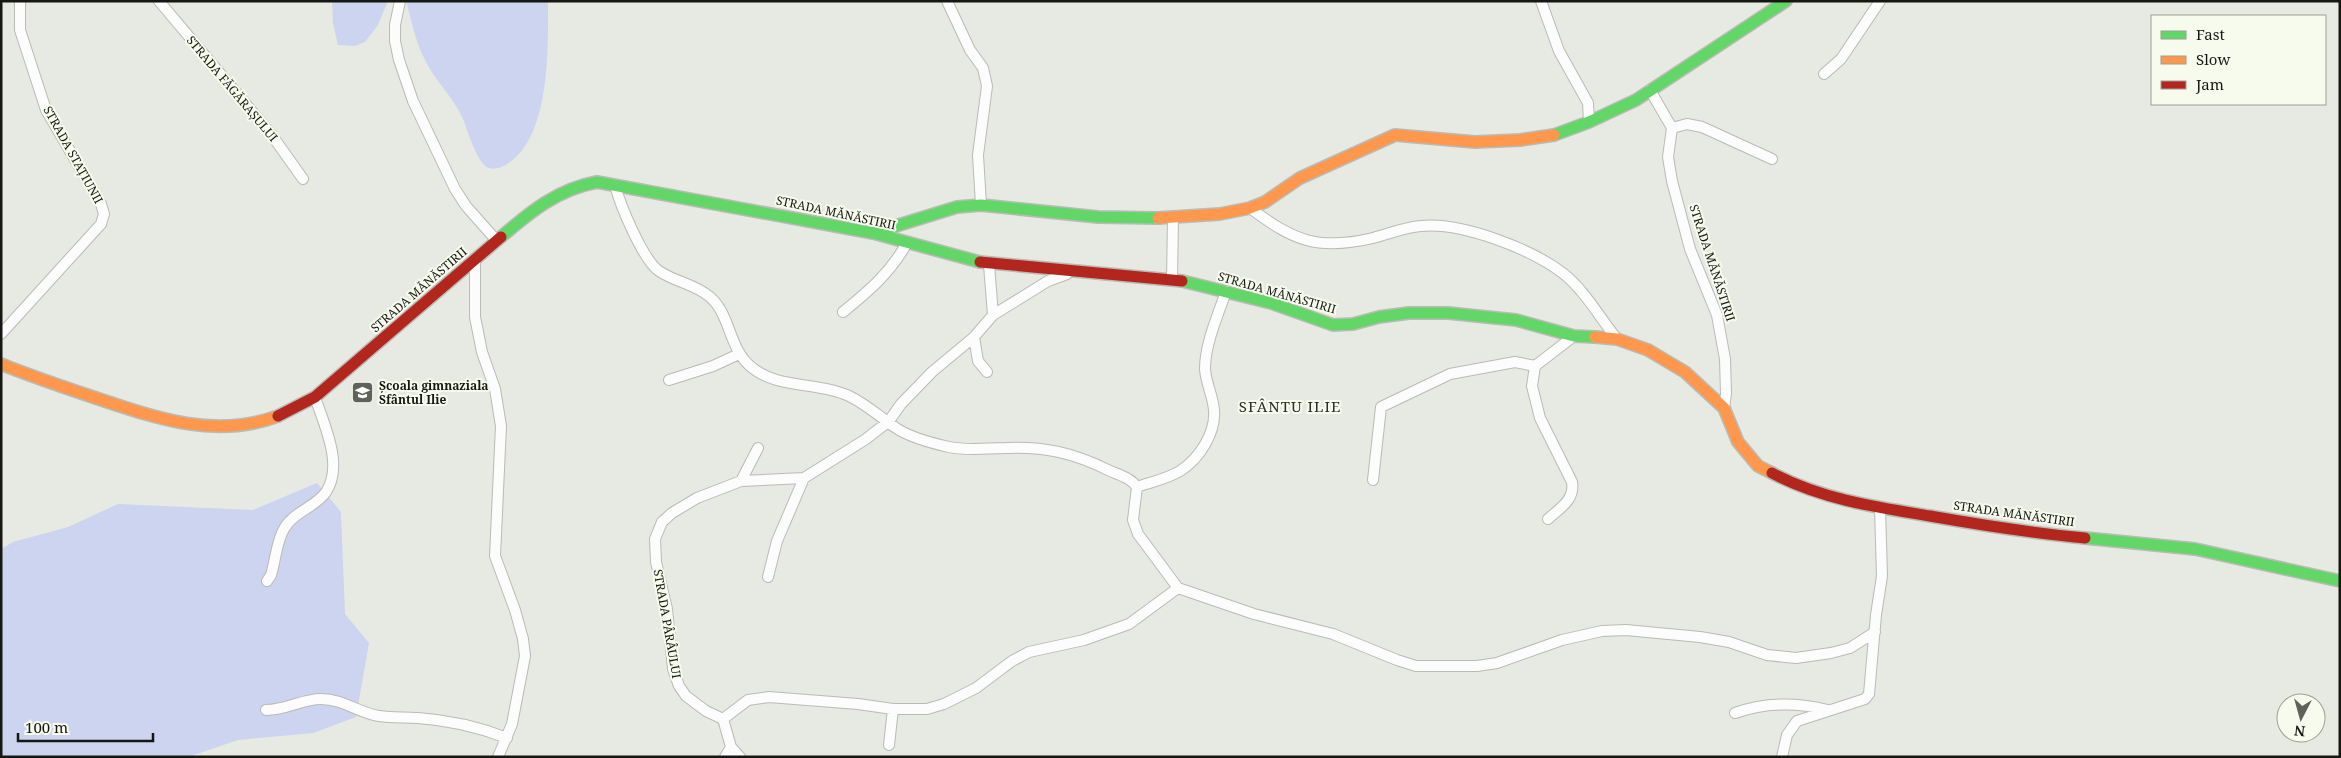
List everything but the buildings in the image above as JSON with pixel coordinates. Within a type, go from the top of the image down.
[{"type":"street","name":"STRADA STAȚIUNII","points":[[1,334],[101,224],[104,214],[101,204],[46,110],[20,30],[20,1]]},
{"type":"street","name":"STRADA FĂGĂRAȘULUI","points":[[159,1],[271,134],[303,179]]},
{"type":"street","points":[[400,1],[395,25],[395,41],[399,60],[413,101],[455,189],[466,206],[497,241]]},
{"type":"street","points":[[947,1],[970,50],[983,68],[987,86],[978,155],[981,205]]},
{"type":"street","points":[[1541,1],[1559,51],[1588,103],[1589,122]]},
{"type":"street","points":[[873,233],[957,207],[981,205],[1063,215],[1174,218],[1250,208],[1265,202],[1300,178],[1395,135],[1475,142],[1520,140],[1550,136],[1589,122],[1650,90],[1786,1]]},
{"type":"street","points":[[1824,74],[1841,58],[1880,1]]},
{"type":"street","points":[[1650,90],[1672,128],[1687,124],[1702,127],[1772,159]]},
{"type":"street","points":[[1588,103],[1606,114]]},
{"type":"street","name":"STRADA MĂNĂSTIRII","points":[[1672,128],[1668,157],[1672,181],[1690,248],[1717,315],[1725,359],[1726,394],[1724,408]]},
{"type":"street","name":"STRADA MĂNĂSTIRII","points":[[1,364],[45,381],[154,417],[200,427],[238,428],[281,417],[315,397],[517,223],[564,189],[579,184],[597,182],[873,233],[989,265],[1172,279],[1271,303],[1333,324],[1353,324],[1379,317],[1409,313],[1448,313],[1516,320],[1574,336],[1617,339],[1648,350],[1676,365],[1724,408],[1738,442],[1758,466],[1798,487],[1837,499],[1880,508],[2024,532],[2195,549],[2340,581]]},
{"type":"street","points":[[615,185],[622,209],[648,259],[658,271],[697,288],[711,297],[719,308],[739,354],[758,372],[769,378],[825,388],[849,396],[908,435],[951,447],[1034,447],[1065,452],[1087,459],[1130,480],[1137,487]]},
{"type":"street","points":[[1250,208],[1285,233],[1303,241],[1350,243],[1421,226],[1446,227],[1475,233],[1543,260],[1565,275],[1617,339]]},
{"type":"street","points":[[1172,279],[1174,218]]},
{"type":"street","points":[[843,312],[877,285],[896,262],[907,242]]},
{"type":"street","points":[[475,259],[475,317],[482,352],[495,389],[501,426],[495,556],[515,610],[523,639],[524,656],[519,693],[507,738],[498,757]]},
{"type":"street","points":[[989,265],[993,315]]},
{"type":"street","name":"STRADA PÂRÂULUI","points":[[723,719],[696,705],[679,686],[670,650],[667,609],[656,562],[655,539],[662,522],[672,513],[697,498],[741,481],[804,478],[866,439],[889,421],[901,404],[932,372],[974,337],[993,315],[1048,281],[1071,272]]},
{"type":"street","points":[[1137,487],[1178,472],[1189,464],[1210,435],[1213,426],[1214,408],[1207,386],[1206,358],[1226,291]]},
{"type":"street","points":[[1548,519],[1565,504],[1571,496],[1573,489],[1572,482],[1540,418],[1532,386],[1535,366],[1574,336]]},
{"type":"street","points":[[974,337],[978,361],[987,372]]},
{"type":"street","points":[[669,380],[713,366],[739,354]]},
{"type":"street","points":[[1373,480],[1381,407],[1450,374],[1515,362],[1535,366]]},
{"type":"street","points":[[267,581],[271,575],[284,530],[290,521],[326,492],[331,480],[333,461],[315,397]]},
{"type":"street","points":[[741,481],[758,448]]},
{"type":"street","points":[[768,577],[777,541],[804,478]]},
{"type":"street","points":[[1137,487],[1133,520],[1138,534],[1178,588],[1254,614],[1333,634],[1397,660],[1429,667],[1497,663],[1562,640],[1602,632],[1626,630],[1700,637],[1729,642],[1767,654],[1796,658],[1850,648],[1875,632]]},
{"type":"street","points":[[1782,757],[1790,728],[1797,721],[1864,699],[1869,694],[1882,576],[1880,508]]},
{"type":"street","points":[[740,757],[731,747],[723,719],[748,700],[769,697],[817,700],[893,709],[927,709],[944,704],[976,688],[1012,660],[1029,652],[1084,640],[1129,624],[1178,588]]},
{"type":"street","points":[[266,710],[281,710],[320,699],[335,700],[360,711],[379,716],[436,720],[476,728],[507,738]]},
{"type":"street","points":[[1735,713],[1757,705],[1769,704],[1805,705],[1829,711]]},
{"type":"street","points":[[889,745],[893,709]]},
{"type":"street","points":[[724,757],[731,747]]},
{"type":"shaded area","points":[[332,1],[388,1],[378,25],[365,42],[355,46],[338,45],[333,23]]},
{"type":"shaded area","points":[[406,1],[548,1],[547,65],[539,113],[532,134],[521,151],[507,164],[492,169],[481,160],[473,146],[459,111],[423,56],[415,36]]},
{"type":"shaded area","points":[[317,483],[341,512],[345,614],[369,643],[356,717],[313,733],[238,740],[188,757],[1,757],[1,549],[13,542],[68,527],[118,504],[253,510]]},
{"type":"traffic: fast","points":[[1554,135],[1589,122],[1636,100],[1786,1]]},
{"type":"traffic: fast","points":[[501,237],[534,210],[557,196],[583,185],[597,182],[873,233],[980,262]]},
{"type":"traffic: fast","points":[[873,233],[957,207],[981,205],[1098,217],[1158,218]]},
{"type":"traffic: fast","points":[[1182,281],[1271,303],[1333,325],[1353,324],[1379,317],[1409,313],[1448,313],[1516,320],[1574,336],[1595,337]]},
{"type":"traffic: fast","points":[[2085,538],[2195,549],[2340,581]]},
{"type":"traffic: slow","points":[[1158,218],[1220,214],[1250,208],[1265,202],[1300,178],[1395,135],[1475,142],[1520,140],[1554,135]]},
{"type":"traffic: slow","points":[[1595,337],[1617,339],[1648,350],[1685,372],[1724,408],[1738,442],[1758,466],[1772,473]]},
{"type":"traffic: slow","points":[[1,364],[121,406],[188,424],[233,426],[255,423],[278,416]]},
{"type":"traffic: jam","points":[[278,416],[315,397],[501,237]]},
{"type":"traffic: jam","points":[[980,262],[1182,281]]},
{"type":"traffic: jam","points":[[1772,473],[1829,496],[1849,501],[1987,526],[2085,538]]},
{"type":"place","name":"Școala gimnaziala Sfântul Ilie","points":[[363,393]]},
{"type":"district","name":"SFÂNTU ILIE","points":[[1290,407]]}]
